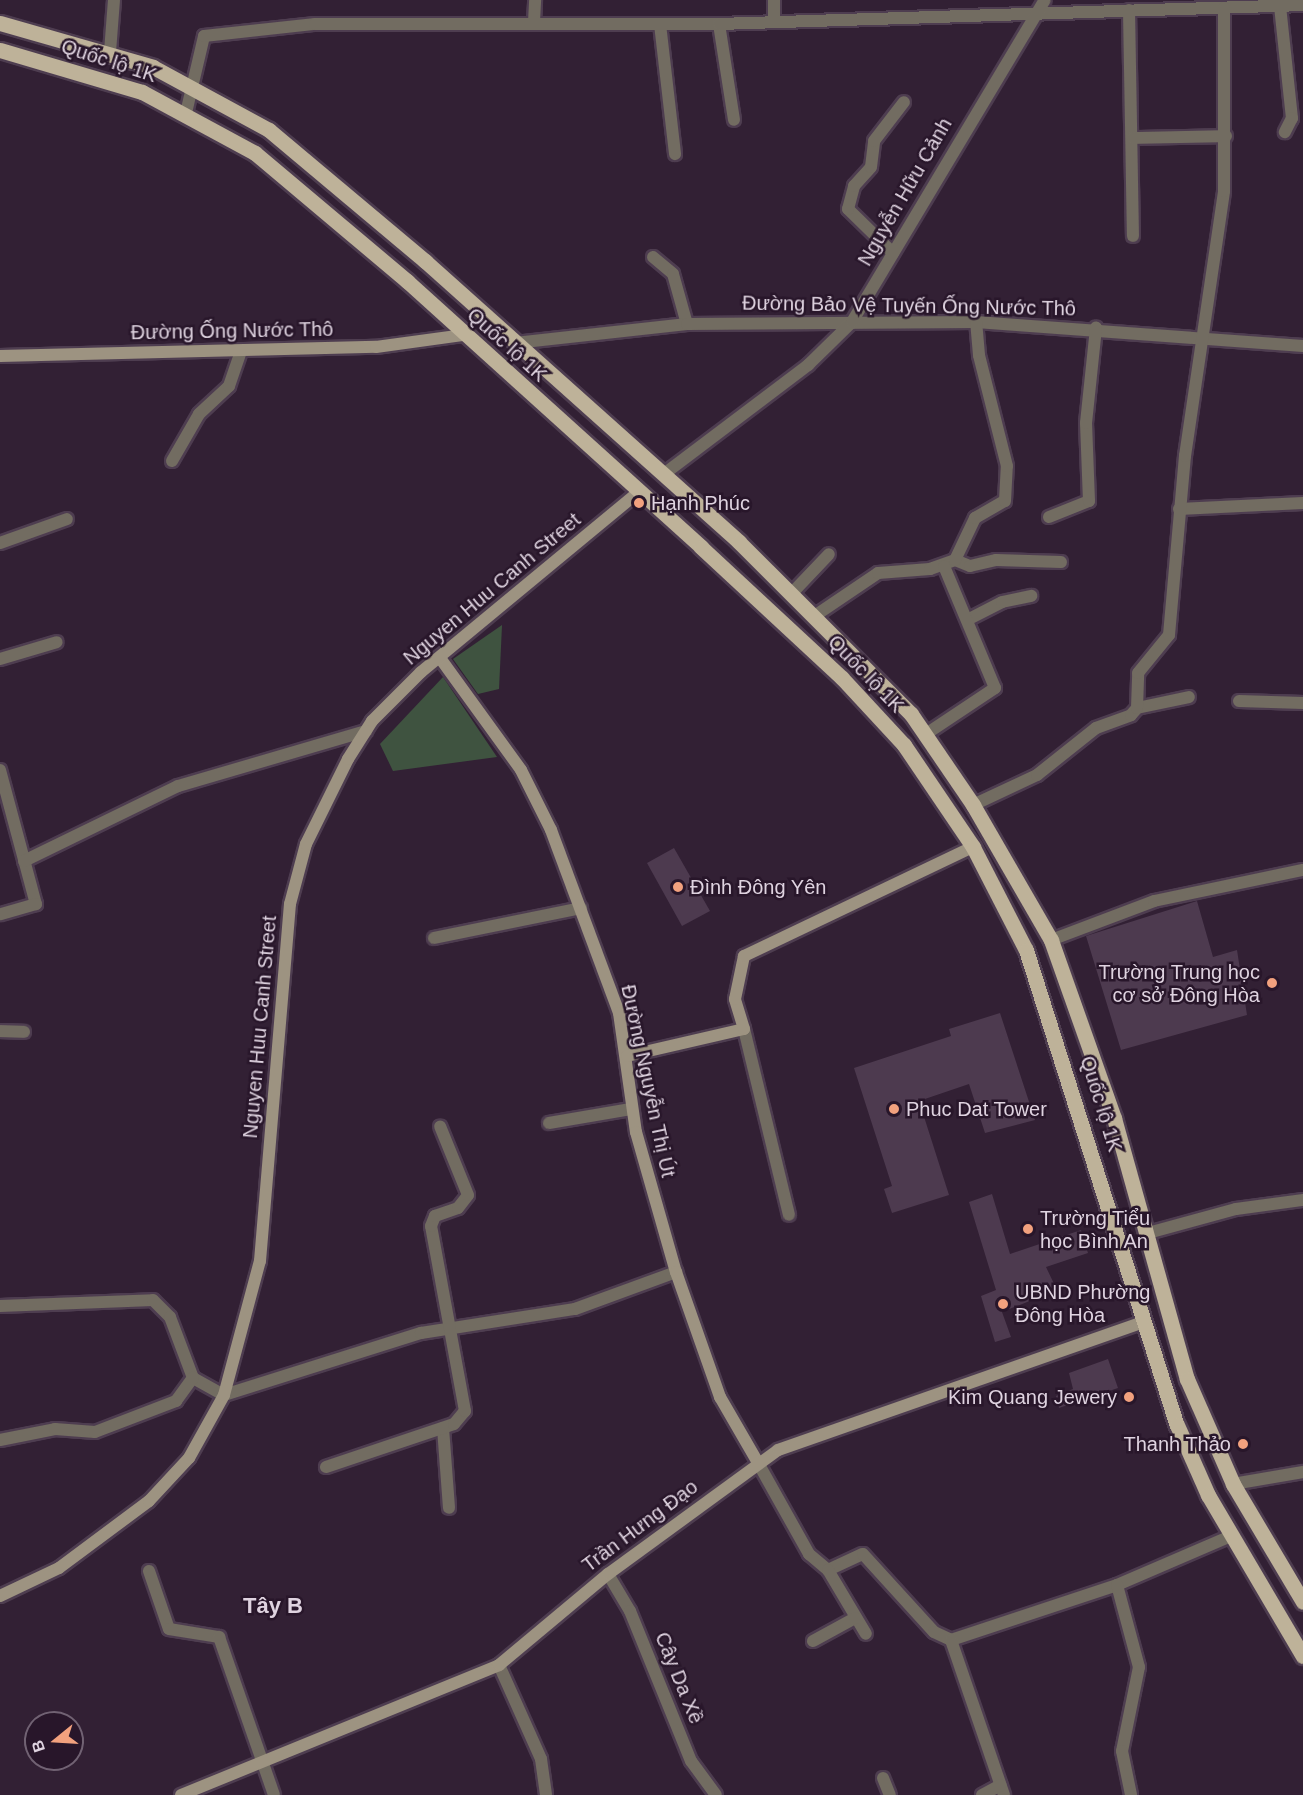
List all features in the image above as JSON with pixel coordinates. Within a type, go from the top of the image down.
[{"type":"main road","name":"Quốc lộ 1K","points":[[0,23],[110,52],[158,69],[196,87],[296,152],[664,474],[793,592],[926,734],[973,805],[1051,940],[1098,1067],[1148,1233],[1167,1315],[1187,1379],[1233,1484],[1303,1602]]},
{"type":"main road","name":"Quốc lộ 1K","points":[[0,50],[145,93],[186,113],[255,153],[640,491],[883,721],[973,847],[1026,950],[1095,1157],[1141,1323],[1208,1495],[1303,1656]]},
{"type":"main road","points":[[145,93],[158,69]]},
{"type":"main road","points":[[1026,950],[1051,940]]},
{"type":"main road","points":[[1141,1323],[1167,1315]]},
{"type":"main road","points":[[1208,1495],[1233,1484]]},
{"type":"street","points":[[110,52],[114,0]]},
{"type":"street","points":[[534,22],[535,0]]},
{"type":"street","points":[[774,0],[774,19]]},
{"type":"street","name":"Nguyễn Hữu Cảnh","points":[[664,474],[808,365],[852,322],[964,128],[1041,14],[1045,0]]},
{"type":"street","points":[[186,113],[196,87],[204,36],[315,24],[534,22],[719,24],[774,19],[1041,14],[1303,5]]},
{"type":"street","points":[[1280,6],[1292,118],[1285,132]]},
{"type":"street","points":[[1137,708],[1138,673],[1169,635],[1179,508],[1206,338],[1226,136],[1224,8]]},
{"type":"street","points":[[1129,10],[1133,236]]},
{"type":"street","points":[[660,24],[675,154]]},
{"type":"street","points":[[719,24],[734,120]]},
{"type":"street","points":[[893,253],[848,209],[854,186],[871,167],[874,141],[904,102]]},
{"type":"street","points":[[1133,138],[1226,136]]},
{"type":"street","points":[[653,257],[673,274],[687,324]]},
{"type":"street","points":[[926,734],[994,688],[969,619],[959,610],[950,563],[970,525],[999,507],[1007,488],[976,322]]},
{"type":"street","name":"Đường Bảo Vệ Tuyến Ống Nước Thô","points":[[515,343],[687,324],[976,322],[1096,327],[1303,346]]},
{"type":"street","points":[[1049,517],[1089,501],[1086,423],[1096,327]]},
{"type":"street","name":"Đường Ống Nước Thô","points":[[0,356],[376,347],[464,335]]},
{"type":"street","points":[[172,461],[199,414],[229,386],[241,351]]},
{"type":"street","name":"Nguyen Huu Canh Street","points":[[0,1596],[59,1568],[150,1501],[189,1458],[224,1395],[260,1261],[290,904],[323,803],[366,731],[440,658],[640,491]]},
{"type":"street","points":[[1179,508],[1303,503]]},
{"type":"street","points":[[0,543],[67,519]]},
{"type":"street","points":[[793,592],[830,554]]},
{"type":"street","points":[[816,615],[878,573],[950,563],[970,566],[996,560],[1061,562]]},
{"type":"street","points":[[969,619],[1002,602],[1031,596]]},
{"type":"street","points":[[0,659],[57,642]]},
{"type":"street","name":"Đường Nguyễn Thị Út","points":[[440,658],[532,790],[581,908],[619,1013],[627,1056],[631,1108],[676,1272],[720,1397],[757,1461]]},
{"type":"street","points":[[973,805],[1037,775],[1089,733],[1137,708],[1189,697]]},
{"type":"street","points":[[1239,701],[1303,703]]},
{"type":"street","points":[[24,861],[178,786],[366,731]]},
{"type":"street","points":[[0,770],[36,904],[0,914]]},
{"type":"street","points":[[789,1215],[735,999],[744,956],[973,847]]},
{"type":"street","points":[[1051,940],[1154,901],[1303,870]]},
{"type":"street","points":[[434,938],[581,908]]},
{"type":"street","points":[[627,1056],[744,1029]]},
{"type":"street","points":[[0,1031],[24,1032]]},
{"type":"street","points":[[549,1123],[631,1108]]},
{"type":"street","points":[[326,1467],[443,1428],[465,1411],[431,1226],[435,1216],[458,1208],[468,1195],[440,1126]]},
{"type":"street","points":[[1148,1233],[1236,1209],[1303,1200]]},
{"type":"street","points":[[0,1306],[153,1300],[170,1317],[193,1378],[224,1395],[451,1327],[575,1309],[676,1272]]},
{"type":"street","name":"Trần Hưng Đạo","points":[[181,1795],[499,1665],[608,1574],[757,1461],[799,1440],[1141,1323]]},
{"type":"street","points":[[0,1440],[55,1429],[95,1432],[176,1401],[193,1378]]},
{"type":"street","points":[[443,1428],[449,1508]]},
{"type":"street","points":[[757,1461],[809,1554],[828,1570],[866,1634]]},
{"type":"street","points":[[1233,1484],[1303,1472]]},
{"type":"street","points":[[828,1570],[863,1554],[934,1632],[951,1640],[1117,1585],[1232,1536]]},
{"type":"street","points":[[149,1571],[169,1629],[179,1634],[212,1632],[219,1637],[274,1795]]},
{"type":"street","name":"Cây Da Xề","points":[[608,1574],[630,1611],[691,1761],[716,1795]]},
{"type":"street","points":[[1117,1585],[1139,1667],[1122,1751],[1131,1795]]},
{"type":"street","points":[[813,1641],[855,1618]]},
{"type":"street","points":[[951,1640],[1002,1790],[982,1795]]},
{"type":"street","points":[[499,1665],[541,1759],[546,1795]]},
{"type":"street","points":[[883,1778],[890,1795]]},
{"type":"green space","points":[[502,625],[499,689],[478,694],[453,659]]},
{"type":"green space","points":[[443,677],[497,757],[393,771],[380,744]]},
{"type":"building","name":"Đình Đông Yên","points":[[674,848],[710,911],[682,926],[647,863]]},
{"type":"building","points":[[1197,901],[1213,957],[1237,950],[1247,1015],[1121,1050],[1086,936]]},
{"type":"building","name":"Phuc Dat Tower","points":[[1000,1013],[1035,1120],[985,1133],[969,1084],[919,1101],[949,1195],[892,1213],[884,1189],[892,1186],[854,1068],[951,1036],[949,1029]]},
{"type":"building","points":[[992,1194],[1010,1254],[1081,1230],[1088,1253],[1046,1267],[1057,1290],[1002,1312],[1011,1337],[995,1342],[981,1296],[996,1290],[969,1202]]},
{"type":"building","points":[[1108,1359],[1118,1388],[1059,1408],[1056,1396],[1073,1389],[1069,1373]]},
{"type":"place","name":"Hạnh Phúc","points":[[639,503]]},
{"type":"place","name":"Đình Đông Yên","points":[[678,887]]},
{"type":"place","name":"Trường Trung học cơ sở Đông Hòa","points":[[1272,983]]},
{"type":"place","name":"Phuc Dat Tower","points":[[894,1109]]},
{"type":"place","name":"Trường Tiểu học Bình An","points":[[1028,1229]]},
{"type":"place","name":"UBND Phường Đông Hòa","points":[[1003,1304]]},
{"type":"place","name":"Kim Quang Jewery","points":[[1129,1397]]},
{"type":"place","name":"Thanh Thảo","points":[[1243,1444]]},
{"type":"district","name":"Tây B","points":[[273,1606]]}]
